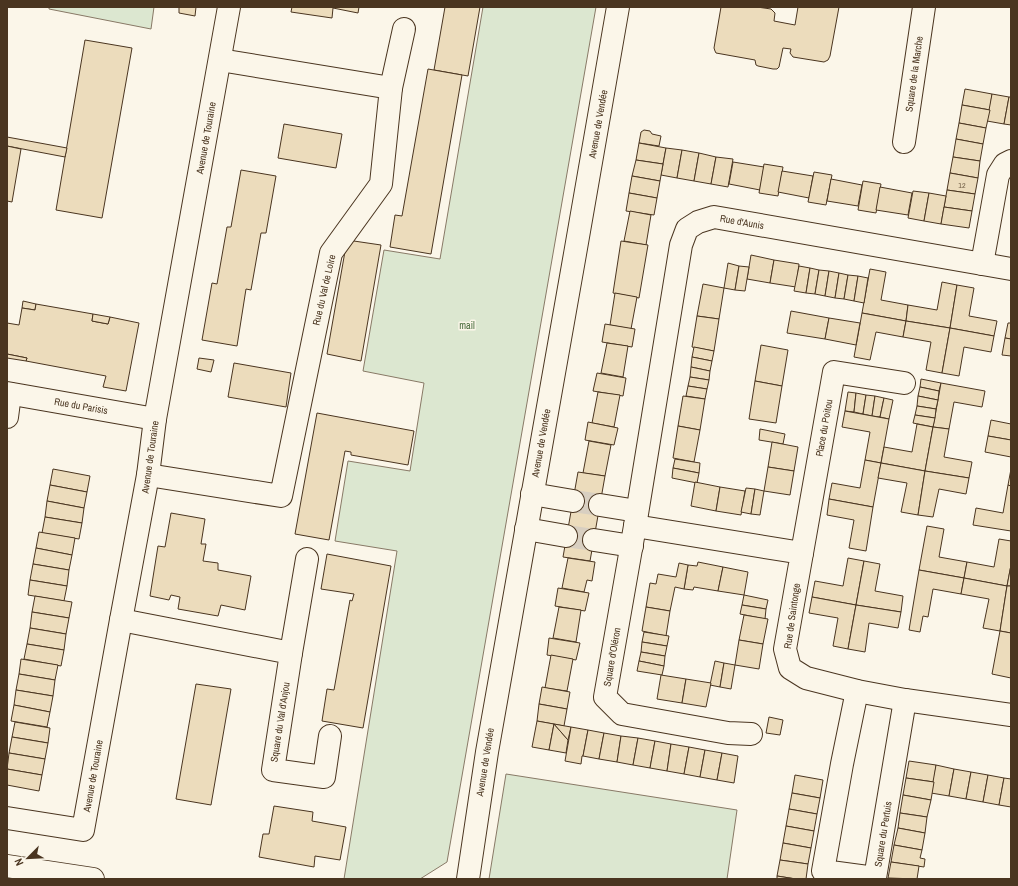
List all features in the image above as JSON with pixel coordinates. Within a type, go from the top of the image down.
[{"type":"street","name":"Avenue de Touraine","points":[[7,818],[83,830],[148,475],[155,419],[229,7]]},
{"type":"street","name":"Avenue de Vendée","points":[[468,879],[486,752],[618,7]]},
{"type":"street","name":"Square de la Marche","points":[[904,142],[924,7]]},
{"type":"street","points":[[220,60],[391,88],[404,29]]},
{"type":"street","name":"Rue du Val de Loire","points":[[148,475],[281,496],[331,253],[381,184],[391,88]]},
{"type":"street","points":[[982,264],[998,174],[1005,164],[1011,161]]},
{"type":"street","name":"Rue d'Aunis","points":[[635,528],[681,245],[687,229],[698,222],[714,217],[1011,269]]},
{"type":"street","name":"Place du Poitou","points":[[802,553],[834,372],[904,383]]},
{"type":"street","points":[[7,417],[8,394]]},
{"type":"street","name":"Rue du Parisis","points":[[8,394],[155,419]]},
{"type":"street","points":[[532,494],[573,501]]},
{"type":"street","points":[[600,505],[635,528],[802,553]]},
{"type":"street","points":[[594,540],[635,528]]},
{"type":"street","name":"Square d'Oléron","points":[[635,528],[605,697],[622,714],[728,733],[751,734]]},
{"type":"street","points":[[526,529],[566,536]]},
{"type":"street","name":"Rue de Saintonge","points":[[802,553],[785,649],[790,668],[806,678],[857,691],[905,700],[1011,715]]},
{"type":"street","name":"Square du Val d'Anjou","points":[[307,559],[273,770],[324,777],[330,736]]},
{"type":"street","points":[[121,620],[291,653]]},
{"type":"street","name":"Square du Pertuis","points":[[857,691],[823,871],[875,878],[905,700]]},
{"type":"street","points":[[7,866],[93,879]]},
{"type":"green space","points":[[49,7],[154,7],[151,29],[49,9]]},
{"type":"green space","name":"mail","points":[[483,7],[596,7],[447,862],[420,879],[344,879],[397,551],[335,541],[348,461],[410,471],[424,383],[363,371],[384,250],[440,259]]},
{"type":"green space","points":[[506,774],[737,810],[727,879],[489,879]]},
{"type":"building","points":[[179,7],[196,7],[195,16],[179,13]]},
{"type":"building","points":[[292,7],[359,7],[358,13],[333,8],[332,18],[291,12]]},
{"type":"building","points":[[445,7],[480,7],[468,76],[434,70]]},
{"type":"building","points":[[721,7],[757,7],[771,9],[775,13],[774,21],[795,25],[798,7],[839,7],[830,56],[828,60],[824,62],[793,57],[790,53],[791,49],[783,48],[779,67],[777,69],[773,69],[756,65],[755,60],[716,53],[714,48]]},
{"type":"building","points":[[85,40],[132,48],[102,218],[56,210]]},
{"type":"building","points":[[428,69],[462,75],[431,254],[390,247],[395,215],[402,216]]},
{"type":"building","points":[[965,89],[992,94],[990,110],[962,105]]},
{"type":"building","points":[[992,94],[1009,97],[1004,124],[987,121]]},
{"type":"building","points":[[1009,97],[1011,97],[1011,125],[1004,124]]},
{"type":"building","points":[[962,105],[990,110],[986,128],[959,123]]},
{"type":"building","points":[[959,123],[986,128],[983,144],[956,139]]},
{"type":"building","points":[[284,124],[342,134],[336,168],[278,158]]},
{"type":"building","points":[[644,130],[661,136],[659,146],[639,143],[641,132]]},
{"type":"building","points":[[7,137],[67,148],[65,157],[7,146]]},
{"type":"building","points":[[956,139],[983,144],[980,161],[953,157]]},
{"type":"building","points":[[639,143],[666,148],[663,164],[636,160]]},
{"type":"building","points":[[7,146],[21,149],[12,202],[7,201]]},
{"type":"building","points":[[666,148],[682,150],[677,178],[661,175]]},
{"type":"building","points":[[682,150],[699,153],[694,181],[677,178]]},
{"type":"building","points":[[699,153],[716,157],[711,184],[694,181]]},
{"type":"building","points":[[716,157],[733,159],[728,187],[711,184]]},
{"type":"building","points":[[953,157],[980,161],[978,178],[950,173]]},
{"type":"building","points":[[636,160],[663,164],[660,181],[632,176]]},
{"type":"building","points":[[733,162],[764,167],[760,190],[729,184]]},
{"type":"building","points":[[764,164],[783,167],[778,196],[759,193]]},
{"type":"building","points":[[241,170],[276,176],[266,233],[261,233],[251,290],[246,289],[237,346],[202,340],[212,283],[217,284],[227,227],[231,227]]},
{"type":"building","points":[[782,171],[813,176],[809,198],[778,192]]},
{"type":"building","points":[[814,172],[832,175],[826,205],[808,202]]},
{"type":"building","points":[[950,173],[978,178],[975,194],[947,190]]},
{"type":"building","points":[[632,176],[660,181],[657,198],[629,193]]},
{"type":"building","points":[[831,179],[862,185],[858,206],[827,201]]},
{"type":"building","points":[[863,181],[881,184],[876,213],[858,210]]},
{"type":"building","points":[[880,187],[912,193],[908,215],[876,210]]},
{"type":"building","points":[[947,190],[975,194],[972,211],[944,207]]},
{"type":"building","points":[[913,191],[929,193],[924,221],[908,218]]},
{"type":"building","points":[[629,193],[657,198],[654,215],[626,211]]},
{"type":"building","points":[[929,193],[946,196],[941,224],[924,221]]},
{"type":"building","points":[[944,207],[972,211],[969,228],[941,224]]},
{"type":"building","points":[[630,211],[651,215],[646,245],[624,241]]},
{"type":"building","points":[[347,240],[381,245],[361,361],[327,354]]},
{"type":"building","points":[[621,241],[648,245],[639,298],[613,293]]},
{"type":"building","points":[[751,255],[774,260],[770,283],[747,279]]},
{"type":"building","points":[[774,260],[799,264],[796,287],[770,283]]},
{"type":"building","points":[[728,263],[739,266],[735,290],[724,288]]},
{"type":"building","points":[[739,266],[749,267],[745,291],[735,290]]},
{"type":"building","points":[[799,266],[810,268],[806,293],[794,291]]},
{"type":"building","points":[[810,268],[819,270],[815,294],[806,293]]},
{"type":"building","points":[[870,269],[886,272],[881,300],[908,305],[906,321],[862,313]]},
{"type":"building","points":[[819,270],[829,271],[825,296],[815,294]]},
{"type":"building","points":[[829,271],[839,273],[835,298],[825,296]]},
{"type":"building","points":[[839,273],[848,275],[844,299],[835,298]]},
{"type":"building","points":[[848,275],[858,276],[854,301],[844,299]]},
{"type":"building","points":[[858,276],[868,278],[864,303],[854,301]]},
{"type":"building","points":[[942,282],[957,285],[950,328],[906,321],[908,305],[937,310]]},
{"type":"building","points":[[703,284],[724,288],[719,319],[697,316]]},
{"type":"building","points":[[957,285],[974,288],[969,316],[997,321],[994,336],[950,328]]},
{"type":"building","points":[[615,293],[637,297],[631,329],[610,325]]},
{"type":"building","points":[[23,301],[36,304],[35,310],[22,308]]},
{"type":"building","points":[[36,304],[93,314],[92,321],[108,324],[110,317],[139,323],[126,391],[103,387],[106,376],[26,361],[27,358],[7,354],[7,323],[19,325],[22,308],[35,310]]},
{"type":"building","points":[[791,311],[829,318],[825,339],[787,333]]},
{"type":"building","points":[[862,313],[906,321],[903,337],[876,332],[870,360],[854,357]]},
{"type":"building","points":[[93,314],[110,317],[108,324],[92,321]]},
{"type":"building","points":[[697,316],[719,319],[714,351],[692,347]]},
{"type":"building","points":[[829,318],[860,323],[856,345],[825,339]]},
{"type":"building","points":[[906,321],[950,328],[942,373],[926,370],[931,342],[903,337]]},
{"type":"building","points":[[1008,323],[1011,323],[1011,339],[1005,338]]},
{"type":"building","points":[[605,324],[635,329],[632,347],[602,342]]},
{"type":"building","points":[[950,328],[994,336],[991,352],[964,347],[959,376],[942,373]]},
{"type":"building","points":[[1005,338],[1011,339],[1011,356],[1002,355]]},
{"type":"building","points":[[607,343],[628,346],[623,377],[601,373]]},
{"type":"building","points":[[761,345],[788,350],[782,386],[755,381]]},
{"type":"building","points":[[694,347],[714,351],[712,361],[692,357]]},
{"type":"building","points":[[7,354],[27,358],[26,361],[7,358]]},
{"type":"building","points":[[692,357],[712,361],[710,371],[691,367]]},
{"type":"building","points":[[199,358],[214,360],[211,372],[197,369]]},
{"type":"building","points":[[234,363],[291,373],[286,407],[228,397]]},
{"type":"building","points":[[691,367],[710,371],[709,380],[690,377]]},
{"type":"building","points":[[597,373],[626,378],[623,396],[593,391]]},
{"type":"building","points":[[690,377],[709,380],[707,389],[688,386]]},
{"type":"building","points":[[921,379],[941,383],[939,391],[920,387]]},
{"type":"building","points":[[755,381],[782,386],[776,423],[749,419]]},
{"type":"building","points":[[941,383],[985,391],[982,407],[954,402],[949,429],[933,427]]},
{"type":"building","points":[[688,386],[707,389],[705,399],[686,396]]},
{"type":"building","points":[[920,387],[939,391],[938,400],[918,396]]},
{"type":"building","points":[[598,392],[620,395],[614,427],[592,423]]},
{"type":"building","points":[[848,392],[856,393],[854,412],[845,411]]},
{"type":"building","points":[[856,393],[866,395],[863,414],[854,412]]},
{"type":"building","points":[[866,395],[875,396],[872,416],[863,414]]},
{"type":"building","points":[[683,396],[705,399],[700,430],[678,426]]},
{"type":"building","points":[[875,396],[884,398],[880,417],[872,416]]},
{"type":"building","points":[[918,396],[938,400],[936,409],[917,406]]},
{"type":"building","points":[[884,398],[893,400],[889,419],[880,417]]},
{"type":"building","points":[[917,406],[936,409],[935,418],[915,415]]},
{"type":"building","points":[[845,411],[889,419],[881,463],[865,460],[870,432],[842,427]]},
{"type":"building","points":[[317,413],[414,431],[408,465],[351,455],[351,452],[345,451],[329,540],[295,534]]},
{"type":"building","points":[[915,415],[935,418],[933,427],[913,423]]},
{"type":"building","points":[[991,420],[1011,424],[1011,440],[988,436]]},
{"type":"building","points":[[588,422],[618,428],[614,445],[585,440]]},
{"type":"building","points":[[917,424],[933,427],[925,471],[881,463],[884,447],[912,452]]},
{"type":"building","points":[[678,426],[700,430],[694,462],[673,458]]},
{"type":"building","points":[[933,427],[949,429],[944,457],[972,462],[969,478],[925,471]]},
{"type":"building","points":[[760,429],[785,434],[783,444],[759,440]]},
{"type":"building","points":[[988,436],[1011,440],[1011,457],[985,452]]},
{"type":"building","points":[[589,441],[611,445],[605,476],[583,473]]},
{"type":"building","points":[[772,442],[798,447],[794,471],[768,467]]},
{"type":"building","points":[[675,459],[700,463],[699,473],[673,468]]},
{"type":"building","points":[[865,460],[881,463],[873,507],[829,499],[832,483],[860,488]]},
{"type":"building","points":[[881,463],[925,471],[918,515],[901,512],[907,483],[878,478]]},
{"type":"building","points":[[768,467],[794,471],[790,495],[764,491]]},
{"type":"building","points":[[673,468],[699,473],[697,483],[672,478]]},
{"type":"building","points":[[53,469],[90,476],[87,492],[50,485]]},
{"type":"building","points":[[1011,469],[1011,486],[1008,485]]},
{"type":"building","points":[[925,471],[969,478],[966,494],[939,489],[933,517],[918,515]]},
{"type":"building","points":[[578,472],[605,476],[590,561],[563,557]]},
{"type":"building","points":[[695,482],[720,487],[716,511],[691,506]]},
{"type":"building","points":[[50,485],[87,492],[84,508],[47,501]]},
{"type":"building","points":[[1008,485],[1011,486],[1011,531],[973,525],[976,508],[1003,513]]},
{"type":"building","points":[[720,487],[745,491],[741,515],[716,511]]},
{"type":"building","points":[[746,488],[755,489],[751,514],[741,512]]},
{"type":"building","points":[[755,489],[764,491],[760,515],[751,514]]},
{"type":"building","points":[[829,499],[873,507],[866,551],[849,548],[854,520],[827,515]]},
{"type":"building","points":[[47,501],[84,508],[82,523],[45,517]]},
{"type":"building","points":[[171,513],[205,519],[201,544],[206,544],[203,561],[218,563],[218,570],[251,576],[245,610],[221,605],[218,616],[178,609],[180,597],[171,595],[169,600],[150,596],[158,546],[165,547]]},
{"type":"building","points":[[45,517],[82,523],[79,539],[42,533]]},
{"type":"building","points":[[927,526],[944,529],[939,557],[967,562],[964,578],[919,570]]},
{"type":"building","points":[[39,532],[75,538],[72,555],[36,548]]},
{"type":"building","points":[[999,539],[1011,541],[1011,565],[1007,586],[964,578],[967,562],[994,567]]},
{"type":"building","points":[[36,548],[72,555],[69,570],[33,564]]},
{"type":"building","points":[[327,554],[391,566],[363,728],[322,721],[327,689],[334,690],[350,600],[352,601],[354,594],[321,589]]},
{"type":"building","points":[[568,558],[595,562],[592,581],[587,580],[584,592],[562,588]]},
{"type":"building","points":[[848,558],[864,561],[856,605],[812,597],[815,581],[843,586]]},
{"type":"building","points":[[864,561],[880,564],[875,591],[903,596],[901,612],[856,605]]},
{"type":"building","points":[[698,562],[723,567],[718,591],[694,587],[693,590],[684,589],[688,565],[697,566]]},
{"type":"building","points":[[679,563],[688,565],[684,589],[675,587],[670,611],[646,607],[650,583],[656,584],[658,574],[676,577]]},
{"type":"building","points":[[33,564],[69,570],[67,586],[30,580]]},
{"type":"building","points":[[1011,565],[1011,586],[1007,586]]},
{"type":"building","points":[[723,567],[748,572],[744,595],[718,591]]},
{"type":"building","points":[[919,570],[964,578],[961,594],[933,589],[928,617],[923,616],[920,632],[909,630]]},
{"type":"building","points":[[964,578],[1007,586],[1000,631],[983,628],[989,599],[961,594]]},
{"type":"building","points":[[30,580],[67,586],[64,601],[28,595]]},
{"type":"building","points":[[1007,586],[1011,586],[1011,633],[1000,631]]},
{"type":"building","points":[[558,588],[589,593],[585,611],[555,606]]},
{"type":"building","points":[[744,595],[768,600],[766,609],[742,605]]},
{"type":"building","points":[[35,596],[72,602],[69,618],[32,612]]},
{"type":"building","points":[[812,597],[856,605],[848,649],[833,646],[838,618],[809,613]]},
{"type":"building","points":[[742,605],[766,609],[765,619],[740,614]]},
{"type":"building","points":[[856,605],[901,612],[898,628],[869,623],[865,652],[848,649]]},
{"type":"building","points":[[559,607],[581,610],[576,642],[553,638]]},
{"type":"building","points":[[646,607],[670,611],[666,636],[642,631]]},
{"type":"building","points":[[32,612],[69,618],[66,634],[30,628]]},
{"type":"building","points":[[744,615],[768,619],[763,644],[739,640]]},
{"type":"building","points":[[30,628],[66,634],[64,650],[27,644]]},
{"type":"building","points":[[1000,631],[1011,633],[1011,678],[992,674]]},
{"type":"building","points":[[644,632],[669,636],[667,646],[642,642]]},
{"type":"building","points":[[549,638],[580,643],[576,660],[547,655]]},
{"type":"building","points":[[739,640],[763,644],[759,669],[735,665]]},
{"type":"building","points":[[642,642],[667,646],[665,656],[641,652]]},
{"type":"building","points":[[27,644],[64,650],[61,666],[24,659]]},
{"type":"building","points":[[641,652],[665,656],[664,666],[639,661]]},
{"type":"building","points":[[551,655],[573,659],[567,691],[545,688]]},
{"type":"building","points":[[21,659],[58,665],[55,680],[19,674]]},
{"type":"building","points":[[639,661],[664,666],[662,675],[637,671]]},
{"type":"building","points":[[715,661],[724,663],[720,687],[710,685]]},
{"type":"building","points":[[724,663],[735,665],[731,689],[720,687]]},
{"type":"building","points":[[19,674],[55,680],[53,696],[16,690]]},
{"type":"building","points":[[661,675],[686,679],[682,703],[657,699]]},
{"type":"building","points":[[686,679],[711,683],[706,707],[682,703]]},
{"type":"building","points":[[196,684],[231,689],[211,805],[176,799]]},
{"type":"building","points":[[542,687],[570,692],[567,709],[539,704]]},
{"type":"building","points":[[16,690],[53,696],[50,712],[14,705]]},
{"type":"building","points":[[539,704],[567,709],[564,726],[537,721]]},
{"type":"building","points":[[14,705],[50,712],[47,727],[11,721]]},
{"type":"building","points":[[769,717],[783,720],[780,735],[766,733]]},
{"type":"building","points":[[537,721],[554,724],[549,750],[532,747]]},
{"type":"building","points":[[15,722],[50,728],[48,743],[12,737]]},
{"type":"building","points":[[554,724],[568,740],[566,753],[549,750]]},
{"type":"building","points":[[554,724],[571,727],[568,740]]},
{"type":"building","points":[[571,727],[588,730],[581,764],[565,761]]},
{"type":"building","points":[[588,730],[604,733],[599,759],[583,756]]},
{"type":"building","points":[[604,733],[621,736],[617,762],[599,759]]},
{"type":"building","points":[[621,736],[638,738],[633,765],[617,762]]},
{"type":"building","points":[[12,737],[48,743],[45,759],[9,753]]},
{"type":"building","points":[[638,738],[655,741],[650,768],[633,765]]},
{"type":"building","points":[[655,741],[671,744],[667,771],[650,768]]},
{"type":"building","points":[[671,744],[689,747],[684,774],[667,771]]},
{"type":"building","points":[[689,747],[705,750],[700,777],[684,774]]},
{"type":"building","points":[[705,750],[722,753],[717,780],[700,777]]},
{"type":"building","points":[[9,753],[45,759],[42,775],[7,769]]},
{"type":"building","points":[[722,753],[738,756],[734,783],[717,780]]},
{"type":"building","points":[[909,761],[936,765],[934,782],[906,778]]},
{"type":"building","points":[[936,765],[954,769],[949,796],[931,793]]},
{"type":"building","points":[[7,769],[42,775],[39,791],[7,785]]},
{"type":"building","points":[[954,769],[971,772],[966,799],[949,796]]},
{"type":"building","points":[[971,772],[988,775],[983,802],[966,799]]},
{"type":"building","points":[[795,775],[823,780],[820,798],[792,793]]},
{"type":"building","points":[[988,775],[1004,778],[999,805],[983,802]]},
{"type":"building","points":[[906,778],[934,782],[931,800],[903,795]]},
{"type":"building","points":[[1004,778],[1011,779],[1011,807],[999,805]]},
{"type":"building","points":[[792,793],[820,798],[817,814],[789,809]]},
{"type":"building","points":[[903,795],[931,800],[927,817],[900,813]]},
{"type":"building","points":[[274,806],[313,812],[312,821],[346,827],[340,860],[315,856],[314,867],[259,857],[263,834],[269,834]]},
{"type":"building","points":[[789,809],[817,814],[814,831],[786,826]]},
{"type":"building","points":[[900,813],[927,817],[925,833],[898,828]]},
{"type":"building","points":[[786,826],[814,831],[811,848],[783,843]]},
{"type":"building","points":[[898,828],[925,833],[922,850],[894,845]]},
{"type":"building","points":[[783,843],[811,848],[808,864],[780,860]]},
{"type":"building","points":[[894,845],[922,850],[920,858],[925,859],[924,867],[891,862]]},
{"type":"building","points":[[780,860],[808,864],[806,879],[777,876]]},
{"type":"building","points":[[891,862],[919,866],[917,879],[888,878]]},
{"type":"building","points":[[777,876],[796,879],[777,879]]},
{"type":"tunnel","points":[[573,501],[600,505]]},
{"type":"tunnel","points":[[566,536],[594,540]]}]
